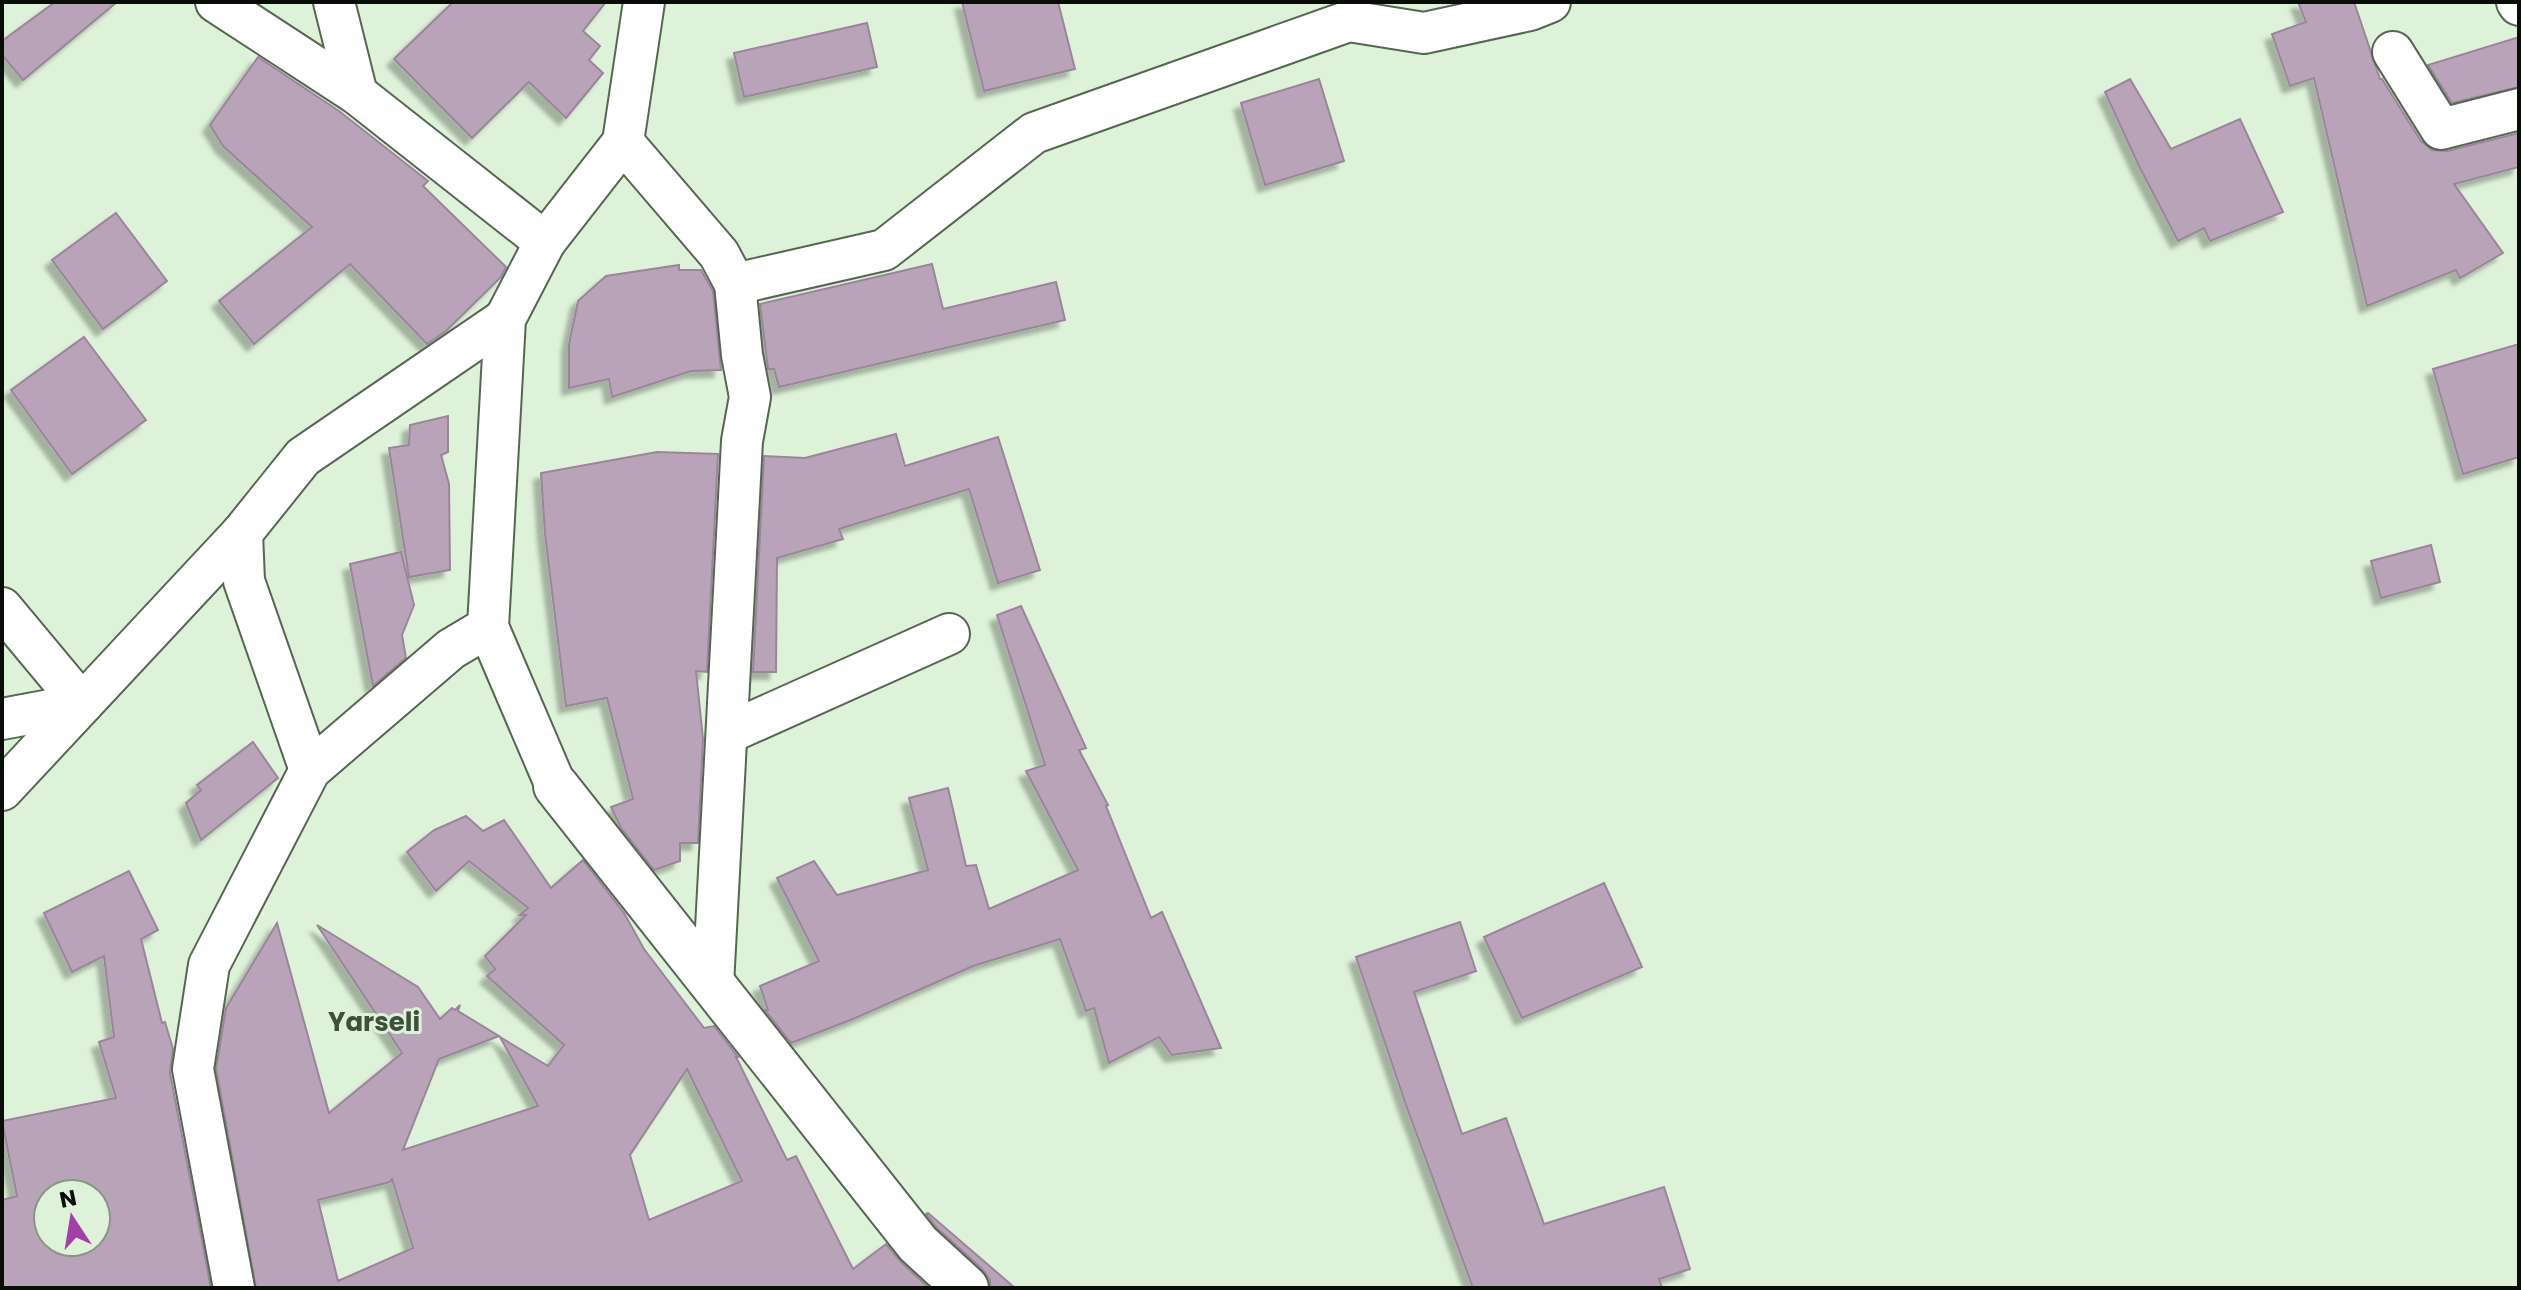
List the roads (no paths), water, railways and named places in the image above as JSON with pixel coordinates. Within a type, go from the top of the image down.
[{"type":"street","points":[[216,2],[357,94],[545,242]]},
{"type":"street","points":[[334,2],[357,94]]},
{"type":"street","points":[[644,2],[623,142],[545,242],[505,319],[488,627],[556,786],[918,1244],[966,1288]]},
{"type":"street","points":[[735,284],[884,250],[1034,133],[1349,21],[1424,33],[1530,10],[1550,2]]},
{"type":"street","points":[[2393,52],[2441,129],[2519,109]]},
{"type":"street","points":[[623,142],[719,254],[735,284],[742,355],[750,397],[742,441],[713,985]]},
{"type":"street","points":[[2,790],[242,533],[303,457],[505,319]]},
{"type":"street","points":[[242,533],[244,581],[310,770]]},
{"type":"street","points":[[2,608],[82,704]]},
{"type":"street","points":[[234,1288],[193,1069],[209,965],[310,770],[451,649],[488,627]]},
{"type":"street","points":[[728,733],[949,634]]},
{"type":"street","points":[[2,719],[82,704]]},
{"type":"district","name":"Yarseli","points":[[374,1022]]}]
